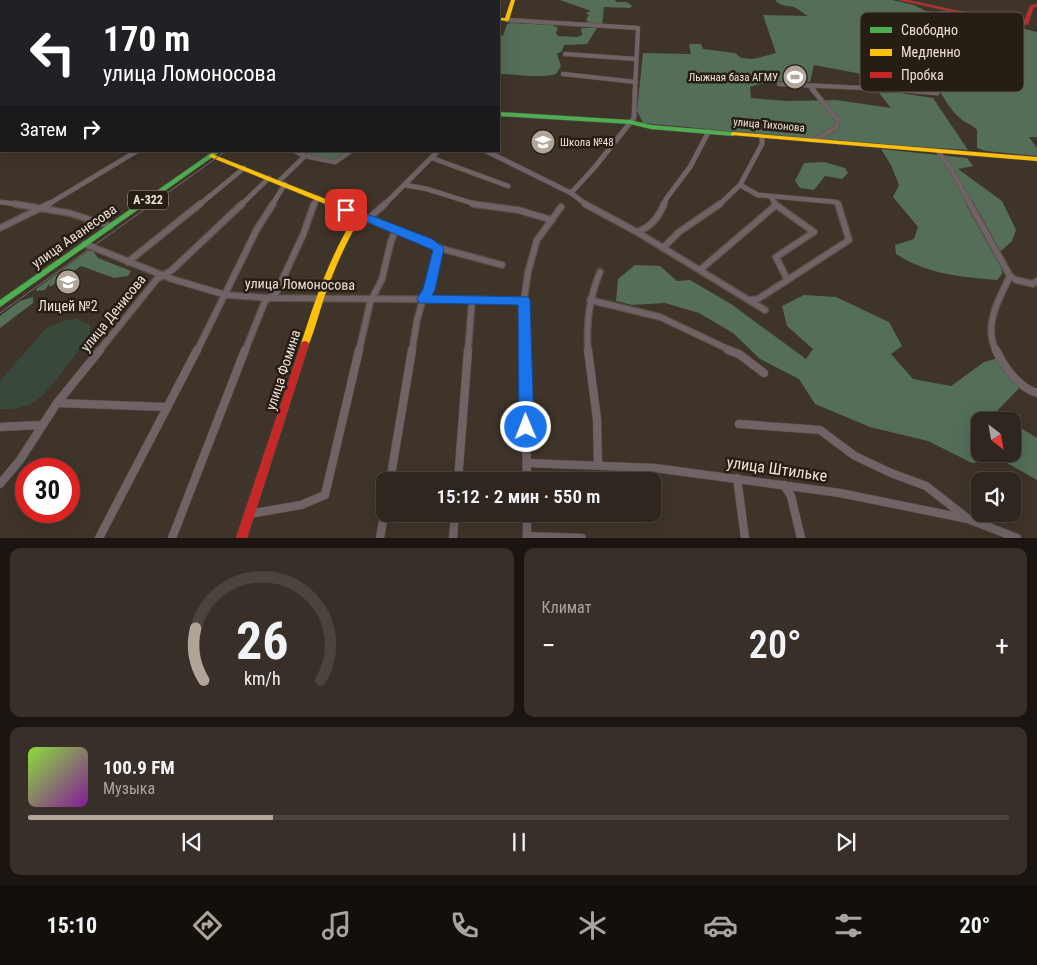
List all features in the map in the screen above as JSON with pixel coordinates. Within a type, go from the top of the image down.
[{"type":"main road","points":[[503,20],[513,0]]},
{"type":"main road","points":[[901,0],[958,12]]},
{"type":"main road","points":[[1024,24],[1026,24],[1031,7],[1037,5]]},
{"type":"main road","name":"улица Тихонова","points":[[500,114],[630,122],[651,127],[1037,159]]},
{"type":"main road","points":[[215,154],[244,168],[359,215]]},
{"type":"main road","name":"улица Аванесова","points":[[0,304],[215,154]]},
{"type":"main road","name":"улица Фомина","points":[[241,538],[321,298],[350,227],[359,215]]},
{"type":"street","points":[[503,20],[638,28],[634,118],[594,168],[571,193]]},
{"type":"street","points":[[565,54],[636,59]]},
{"type":"street","points":[[563,74],[636,82]]},
{"type":"street","points":[[778,84],[860,87]]},
{"type":"street","points":[[810,86],[838,120],[836,128],[814,140]]},
{"type":"street","points":[[925,92],[937,93]]},
{"type":"street","points":[[637,232],[646,229],[660,215],[666,199],[697,155],[710,131]]},
{"type":"street","points":[[663,248],[679,232],[714,209],[740,185],[762,144],[762,137]]},
{"type":"street","points":[[938,151],[952,171],[1010,276],[1016,280],[1033,284],[1037,279],[1036,273]]},
{"type":"street","points":[[0,228],[27,213],[45,206],[135,152]]},
{"type":"street","points":[[297,152],[305,156],[335,162],[350,152]]},
{"type":"street","points":[[368,218],[375,214],[437,152]]},
{"type":"street","points":[[488,152],[571,193],[592,209],[637,232],[765,310]]},
{"type":"street","points":[[99,538],[166,406],[226,294],[281,183],[305,156]]},
{"type":"street","points":[[432,158],[508,186]]},
{"type":"street","points":[[128,262],[244,168]]},
{"type":"street","name":"улица Денисова","points":[[0,484],[20,460],[57,403],[156,278],[172,270],[269,178]]},
{"type":"street","points":[[405,185],[427,189],[454,199],[483,206],[518,210],[552,220]]},
{"type":"street","points":[[740,185],[754,193],[836,202],[839,204],[848,238],[848,243],[787,279],[758,299],[750,300]]},
{"type":"street","points":[[771,196],[776,205],[814,232],[776,257],[787,279]]},
{"type":"street","points":[[172,538],[262,307],[276,293],[304,235],[318,198]]},
{"type":"street","points":[[0,202],[45,206],[74,213],[110,226]]},
{"type":"street","points":[[700,270],[776,205]]},
{"type":"street","points":[[527,472],[524,300],[534,247],[561,207]]},
{"type":"street","points":[[359,215],[439,248],[502,265]]},
{"type":"street","points":[[249,514],[286,509],[321,499],[325,495],[370,303],[381,284],[390,241],[396,230]]},
{"type":"street","name":"улица Ломоносова","points":[[85,244],[163,276],[226,294],[269,298],[524,300]]},
{"type":"street","points":[[392,472],[414,338],[423,299],[429,290],[439,248]]},
{"type":"street","points":[[598,465],[597,422],[587,330],[593,285],[600,272]]},
{"type":"street","points":[[1010,276],[992,312],[990,330],[1000,360],[1020,384],[1037,393]]},
{"type":"street","points":[[459,472],[472,300]]},
{"type":"street","points":[[590,300],[660,317],[718,346],[739,354],[764,373]]},
{"type":"street","points":[[57,403],[166,406]]},
{"type":"street","points":[[739,424],[820,430],[854,456],[926,486],[950,502],[968,520]]},
{"type":"street","points":[[0,427],[41,425]]},
{"type":"street","name":"улица Штильке","points":[[527,463],[656,468],[840,493],[968,520],[1017,538]]},
{"type":"street","points":[[737,478],[745,538]]},
{"type":"street","points":[[784,485],[791,496],[801,538]]},
{"type":"street","points":[[380,538],[383,522]]},
{"type":"street","points":[[453,538],[454,522]]},
{"type":"street","points":[[527,522],[526,537],[582,538]]},
{"type":"green space","points":[[560,0],[615,0],[616,2],[627,2],[632,6],[630,8],[604,7],[602,25],[568,23],[589,22],[586,20],[589,15],[586,13],[591,11]]},
{"type":"green space","points":[[775,0],[892,0],[935,12],[860,12],[860,74],[814,65],[810,82],[780,82],[757,85],[750,87],[751,98],[787,101],[836,100],[891,108],[879,93],[900,93],[933,98],[968,150],[841,142],[643,123],[637,111],[643,53],[691,54],[689,44],[701,44],[703,49],[735,53],[741,58],[753,59],[776,53],[763,15],[808,16],[794,7]]},
{"type":"green space","points":[[507,24],[552,25],[558,28],[556,33],[558,36],[577,37],[582,35],[581,28],[597,28],[587,44],[564,45],[562,51],[557,54],[561,66],[556,74],[535,76],[500,74],[500,34],[503,36]]},
{"type":"green space","points":[[1024,29],[1037,32],[1037,137],[1029,137],[1037,148],[1037,156],[986,151],[977,148],[977,130],[956,115],[940,92],[1024,92]]},
{"type":"green space","points":[[881,149],[967,158],[973,166],[958,169],[1002,201],[1016,230],[1012,241],[1001,251],[1002,274],[997,280],[958,276],[932,270],[908,261],[896,254],[895,245],[914,239],[918,227],[893,197],[899,185],[891,165]]},
{"type":"green space","points":[[297,152],[351,152],[343,160],[326,162]]},
{"type":"green space","points":[[824,162],[845,168],[848,173],[842,179],[825,176],[814,190],[800,188],[795,181],[804,163]]},
{"type":"green space","points":[[88,251],[93,251],[98,258],[131,271],[128,276],[114,278],[81,266],[50,287],[49,284],[45,290],[37,291],[36,289]]},
{"type":"green space","points":[[635,265],[660,266],[677,281],[690,280],[731,304],[806,359],[813,349],[787,326],[782,306],[804,295],[836,297],[889,322],[902,346],[891,354],[913,379],[951,386],[984,362],[1003,357],[1023,384],[996,412],[971,412],[971,462],[977,462],[972,463],[928,441],[870,427],[815,404],[799,379],[760,359],[733,333],[699,313],[665,303],[632,305],[616,301],[618,279]]},
{"type":"green space","points":[[33,297],[33,303],[0,328],[0,316],[20,301]]},
{"type":"green space","points":[[77,319],[90,325],[90,335],[55,381],[34,402],[18,408],[0,409],[0,381],[46,328],[67,320]]},
{"type":"green space","points":[[1021,428],[1037,438],[1037,480],[1005,462],[1021,462]]},
{"type":"tram line","points":[[0,313],[225,152]]},
{"type":"traffic: fast","points":[[500,114],[630,122],[651,127],[733,134]]},
{"type":"traffic: fast","points":[[0,304],[217,152]]},
{"type":"traffic: slow","points":[[500,19],[507,20],[513,0]]},
{"type":"traffic: slow","points":[[733,134],[1037,159]]},
{"type":"traffic: slow","points":[[212,156],[359,215],[350,229],[335,261],[321,295],[305,344]]},
{"type":"traffic: jam","points":[[901,0],[958,12]]},
{"type":"traffic: jam","points":[[1024,24],[1026,23],[1031,7],[1037,5]]},
{"type":"traffic: jam","points":[[241,538],[305,344]]},
{"type":"place","name":"Лыжная база АГМУ","points":[[795,77]]},
{"type":"place","name":"Школа №48","points":[[543,142]]},
{"type":"place","name":"Лицей №2","points":[[68,282]]},
{"type":"route","points":[[346,210],[439,248],[429,290],[423,299],[524,300],[526,427]]}]
